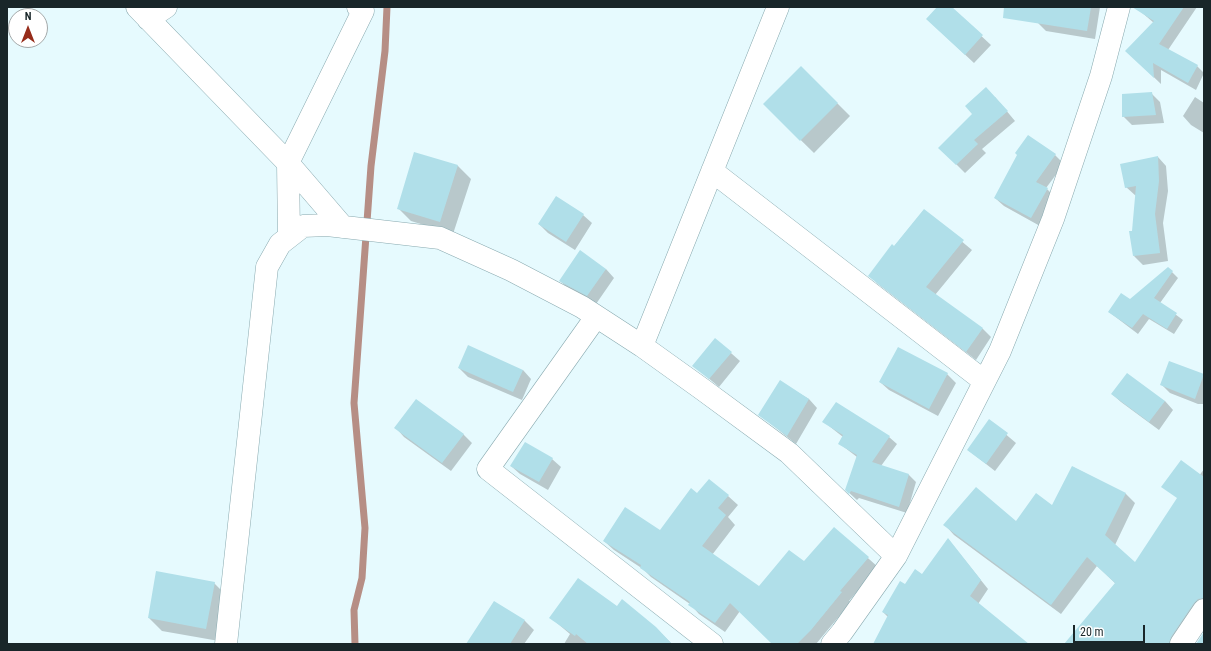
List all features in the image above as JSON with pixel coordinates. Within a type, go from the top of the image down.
[{"type":"street","points":[[289,237],[288,163],[363,11],[358,7]]},
{"type":"street","points":[[642,346],[778,7]]},
{"type":"street","points":[[832,644],[896,556],[1000,351],[1053,219],[1101,76],[1119,7]]},
{"type":"street","points":[[150,11],[344,227]]},
{"type":"street","points":[[712,171],[984,382]]},
{"type":"street","points":[[226,644],[267,267],[280,244],[304,226],[327,225],[440,238],[511,270],[596,316],[642,346],[789,453],[896,556]]},
{"type":"street","points":[[596,316],[488,469],[712,644]]},
{"type":"street","points":[[1181,644],[1204,610]]},
{"type":"building","points":[[937,7],[952,7],[983,35],[965,55],[926,19]]},
{"type":"building","points":[[1004,7],[1091,7],[1087,31],[1003,18]]},
{"type":"building","points":[[1132,7],[1184,7],[1159,44],[1198,65],[1188,83],[1153,63],[1154,78],[1125,51],[1154,21]]},
{"type":"building","points":[[801,66],[838,103],[800,141],[763,104]]},
{"type":"building","points":[[986,87],[1008,111],[974,140],[978,144],[956,165],[938,148],[972,114],[965,106]]},
{"type":"building","points":[[1152,92],[1156,115],[1122,117],[1122,94]]},
{"type":"building","points":[[1028,135],[1056,154],[1036,182],[1048,188],[1031,218],[994,198],[1017,155],[1015,153]]},
{"type":"building","points":[[414,152],[458,165],[440,222],[397,209]]},
{"type":"building","points":[[1158,156],[1159,181],[1155,214],[1160,253],[1133,256],[1129,231],[1132,231],[1136,186],[1125,188],[1120,164]]},
{"type":"building","points":[[556,196],[584,214],[566,242],[538,224]]},
{"type":"building","points":[[924,209],[964,240],[926,287],[983,328],[966,352],[868,276],[892,244],[894,246]]},
{"type":"building","points":[[580,250],[606,269],[587,296],[559,281]]},
{"type":"building","points":[[1168,267],[1173,271],[1154,298],[1177,313],[1167,329],[1143,314],[1132,328],[1108,312],[1121,293],[1130,299]]},
{"type":"building","points":[[715,338],[732,352],[709,379],[692,366]]},
{"type":"building","points":[[468,345],[523,370],[513,392],[458,368]]},
{"type":"building","points":[[898,347],[948,373],[929,409],[879,382]]},
{"type":"building","points":[[1169,361],[1204,374],[1195,399],[1160,385]]},
{"type":"building","points":[[1127,373],[1165,401],[1149,422],[1111,394]]},
{"type":"building","points":[[780,380],[809,399],[787,436],[758,415]]},
{"type":"building","points":[[416,399],[464,434],[442,463],[394,428]]},
{"type":"building","points":[[836,402],[890,436],[872,462],[909,474],[899,507],[851,491],[849,494],[845,490],[857,455],[838,444],[843,435],[822,422]]},
{"type":"building","points":[[989,419],[1008,433],[986,464],[967,450]]},
{"type":"building","points":[[525,442],[553,458],[539,482],[510,466]]},
{"type":"building","points":[[1181,460],[1204,477],[1204,598],[1198,599],[1194,603],[1171,637],[1169,644],[1064,644],[1115,583],[1087,557],[1051,605],[943,525],[976,487],[1016,521],[1036,493],[1052,505],[1072,466],[1126,493],[1105,535],[1135,562],[1177,498],[1161,487]]},
{"type":"building","points":[[709,479],[729,495],[718,508],[726,515],[702,546],[759,586],[789,550],[804,561],[834,527],[869,557],[840,591],[842,592],[811,630],[797,644],[772,644],[730,603],[715,623],[688,605],[690,602],[640,568],[641,565],[603,541],[625,507],[660,530],[691,488],[697,493]]},
{"type":"building","points":[[948,538],[981,580],[970,596],[1029,644],[873,644],[888,615],[882,612],[900,581],[905,584],[915,569],[922,574]]},
{"type":"building","points":[[156,571],[215,582],[206,629],[148,618]]},
{"type":"building","points":[[578,578],[617,606],[622,599],[656,627],[672,644],[588,644],[576,634],[575,636],[549,618]]},
{"type":"building","points":[[494,601],[525,620],[510,644],[466,644]]},
{"type":"building","points":[[1204,632],[1204,644],[1196,644]]},
{"type":"waterway","points":[[355,644],[354,610],[362,578],[365,528],[354,403],[371,166],[385,51],[387,7]]}]
